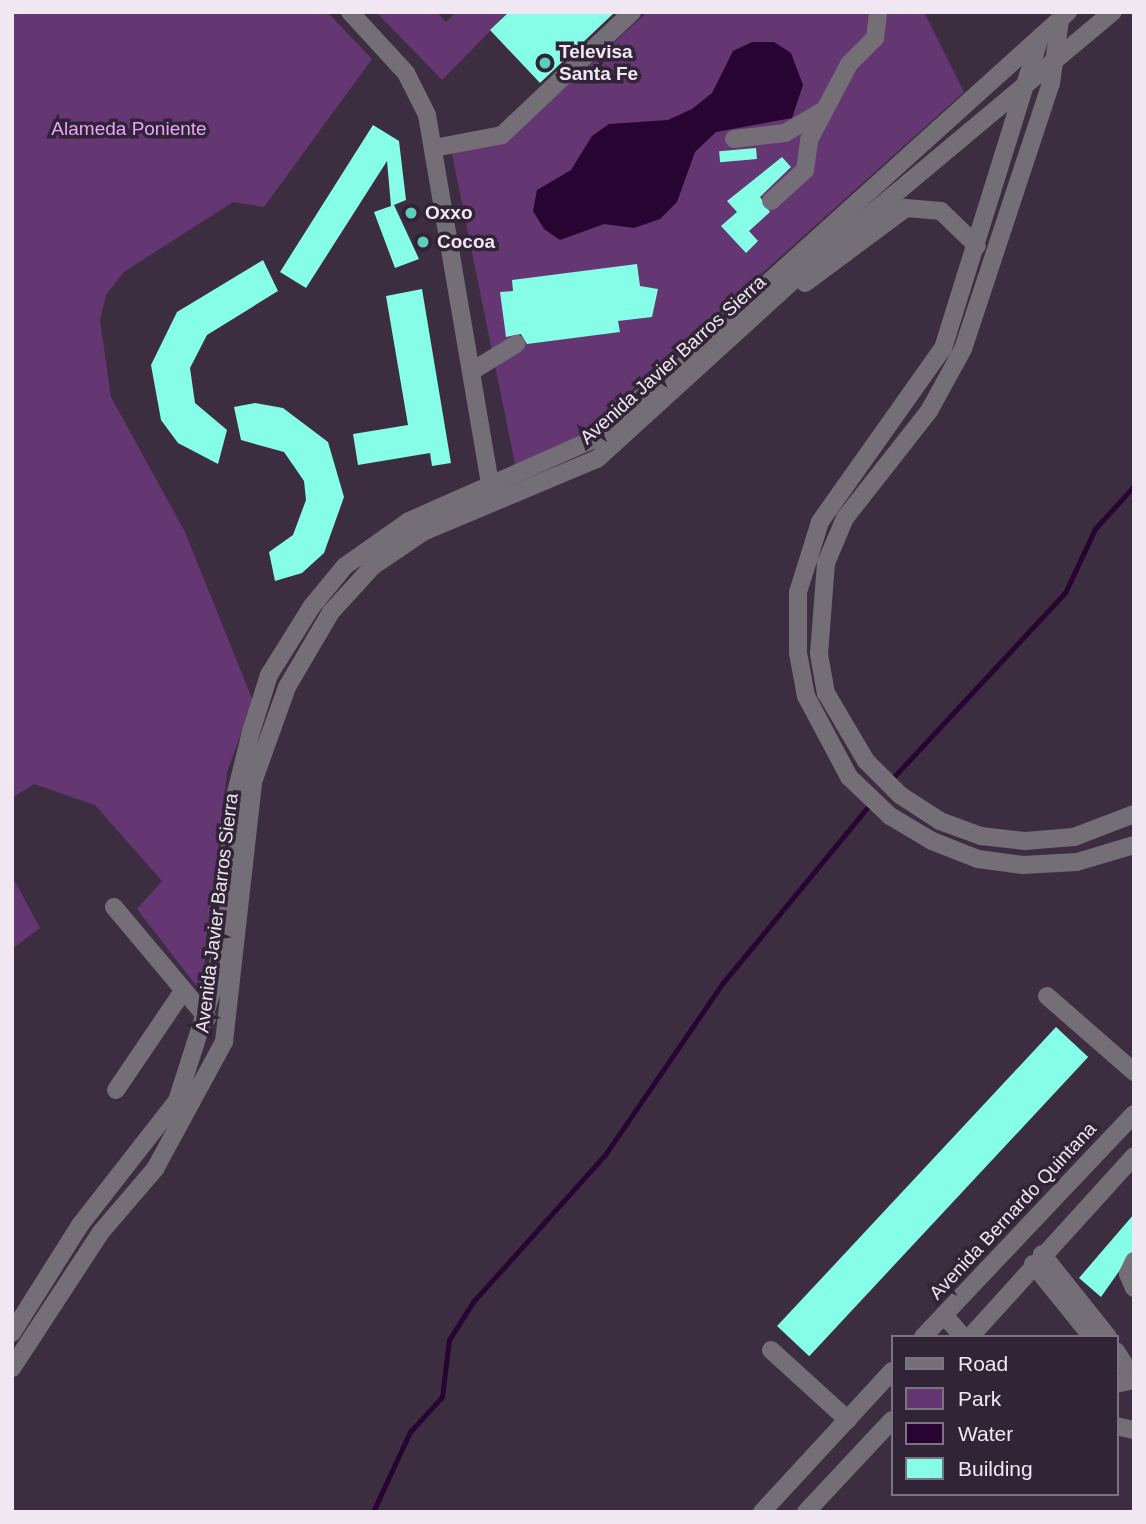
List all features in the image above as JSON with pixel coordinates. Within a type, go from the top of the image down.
[{"type":"street","points":[[350,12],[406,73],[434,148],[492,493]]},
{"type":"street","points":[[434,148],[502,135],[632,12]]},
{"type":"street","points":[[771,201],[805,170],[809,140],[849,64],[875,38],[878,12]]},
{"type":"street","name":"Avenida Javier Barros Sierra","points":[[12,1333],[80,1225],[177,1101],[207,1018],[220,954],[235,797],[269,675],[345,566],[409,521],[597,459],[744,325],[1055,64],[1113,12]]},
{"type":"street","points":[[1064,16],[1055,64],[964,349],[929,411],[864,489],[826,563],[818,654],[827,693],[866,761],[900,796],[950,825],[1024,841],[1074,837],[1134,814]]},
{"type":"street","name":"Avenida Javier Barros Sierra","points":[[12,1368],[101,1231],[162,1159],[224,1042],[253,782],[287,687],[331,612],[373,566],[423,532],[596,438],[1064,16]]},
{"type":"street","points":[[1040,37],[1028,85],[943,348],[844,481],[806,558],[796,626],[806,696],[849,777],[890,816],[955,850],[1023,865],[1077,862],[1134,845]]},
{"type":"street","points":[[734,139],[785,133],[826,108]]},
{"type":"street","points":[[744,325],[906,208],[942,211],[977,246]]},
{"type":"street","points":[[472,371],[516,344]]},
{"type":"street","points":[[114,907],[207,1018]]},
{"type":"street","points":[[116,1090],[183,991]]},
{"type":"street","points":[[1047,996],[1134,1072]]},
{"type":"street","name":"Avenida Bernardo Quintana","points":[[927,1335],[1134,1114]]},
{"type":"street","points":[[972,1335],[1134,1156]]},
{"type":"street","points":[[1038,1259],[1091,1335]]},
{"type":"street","points":[[1038,1259],[1106,1335]]},
{"type":"street","points":[[1134,1261],[1128,1274],[1134,1288]]},
{"type":"street","points":[[944,1315],[962,1335]]},
{"type":"street","points":[[771,1350],[848,1420]]},
{"type":"street","points":[[1118,1359],[1124,1382]]},
{"type":"street","points":[[762,1512],[890,1373]]},
{"type":"street","points":[[806,1512],[890,1422]]},
{"type":"green space","name":"Alameda Poniente","points":[[12,12],[327,12],[372,59],[264,207],[233,202],[124,272],[106,295],[100,320],[111,397],[185,532],[253,701],[227,772],[201,992],[137,909],[162,881],[95,805],[34,784],[12,798]]},
{"type":"green space","points":[[376,12],[437,12],[446,22],[456,12],[509,12],[442,80]]},
{"type":"green space","points":[[647,12],[924,12],[964,92],[581,436],[515,464],[452,154],[511,138]]},
{"type":"green space","points":[[12,876],[40,928],[12,949]]},
{"type":"water","points":[[752,42],[774,42],[791,53],[803,85],[792,118],[716,132],[695,152],[677,202],[660,219],[634,228],[604,224],[560,240],[544,229],[533,211],[537,190],[571,170],[592,136],[609,124],[668,120],[692,109],[712,93],[733,51]]},
{"type":"building","name":"Televisa Santa Fe","points":[[509,12],[615,12],[540,83],[490,30]]},
{"type":"building","points":[[373,125],[399,141],[406,200],[394,205],[419,259],[395,268],[374,212],[391,206],[387,161],[306,288],[280,272]]},
{"type":"building","points":[[756,148],[757,159],[720,162],[719,151]]},
{"type":"building","points":[[782,157],[791,167],[760,197],[770,212],[749,231],[758,241],[746,253],[721,226],[737,212],[727,201]]},
{"type":"building","points":[[263,260],[278,291],[207,335],[190,368],[195,403],[227,430],[218,464],[178,443],[161,420],[151,365],[177,312]]},
{"type":"building","points":[[637,264],[640,286],[658,289],[652,317],[618,321],[620,332],[527,344],[521,334],[506,337],[500,292],[513,291],[512,280]]},
{"type":"building","points":[[422,289],[451,463],[432,466],[430,453],[358,465],[353,434],[408,425],[386,296]]},
{"type":"building","points":[[255,403],[283,408],[328,442],[344,497],[324,553],[302,573],[275,581],[269,552],[293,535],[306,500],[304,481],[284,452],[241,440],[234,407]]},
{"type":"building","points":[[1056,1027],[1088,1057],[809,1356],[777,1326]]},
{"type":"building","points":[[1134,1214],[1134,1250],[1101,1297],[1079,1278]]},
{"type":"waterway","points":[[891,780],[1065,593],[1095,529],[1134,486]]},
{"type":"waterway","points":[[373,1512],[410,1432],[442,1397],[449,1340],[473,1302],[605,1155],[722,984],[871,803]]},
{"type":"place","name":"Televisa Santa Fe","points":[[545,63]]},
{"type":"place","name":"Oxxo","points":[[411,213]]},
{"type":"place","name":"Cocoa","points":[[423,242]]}]
